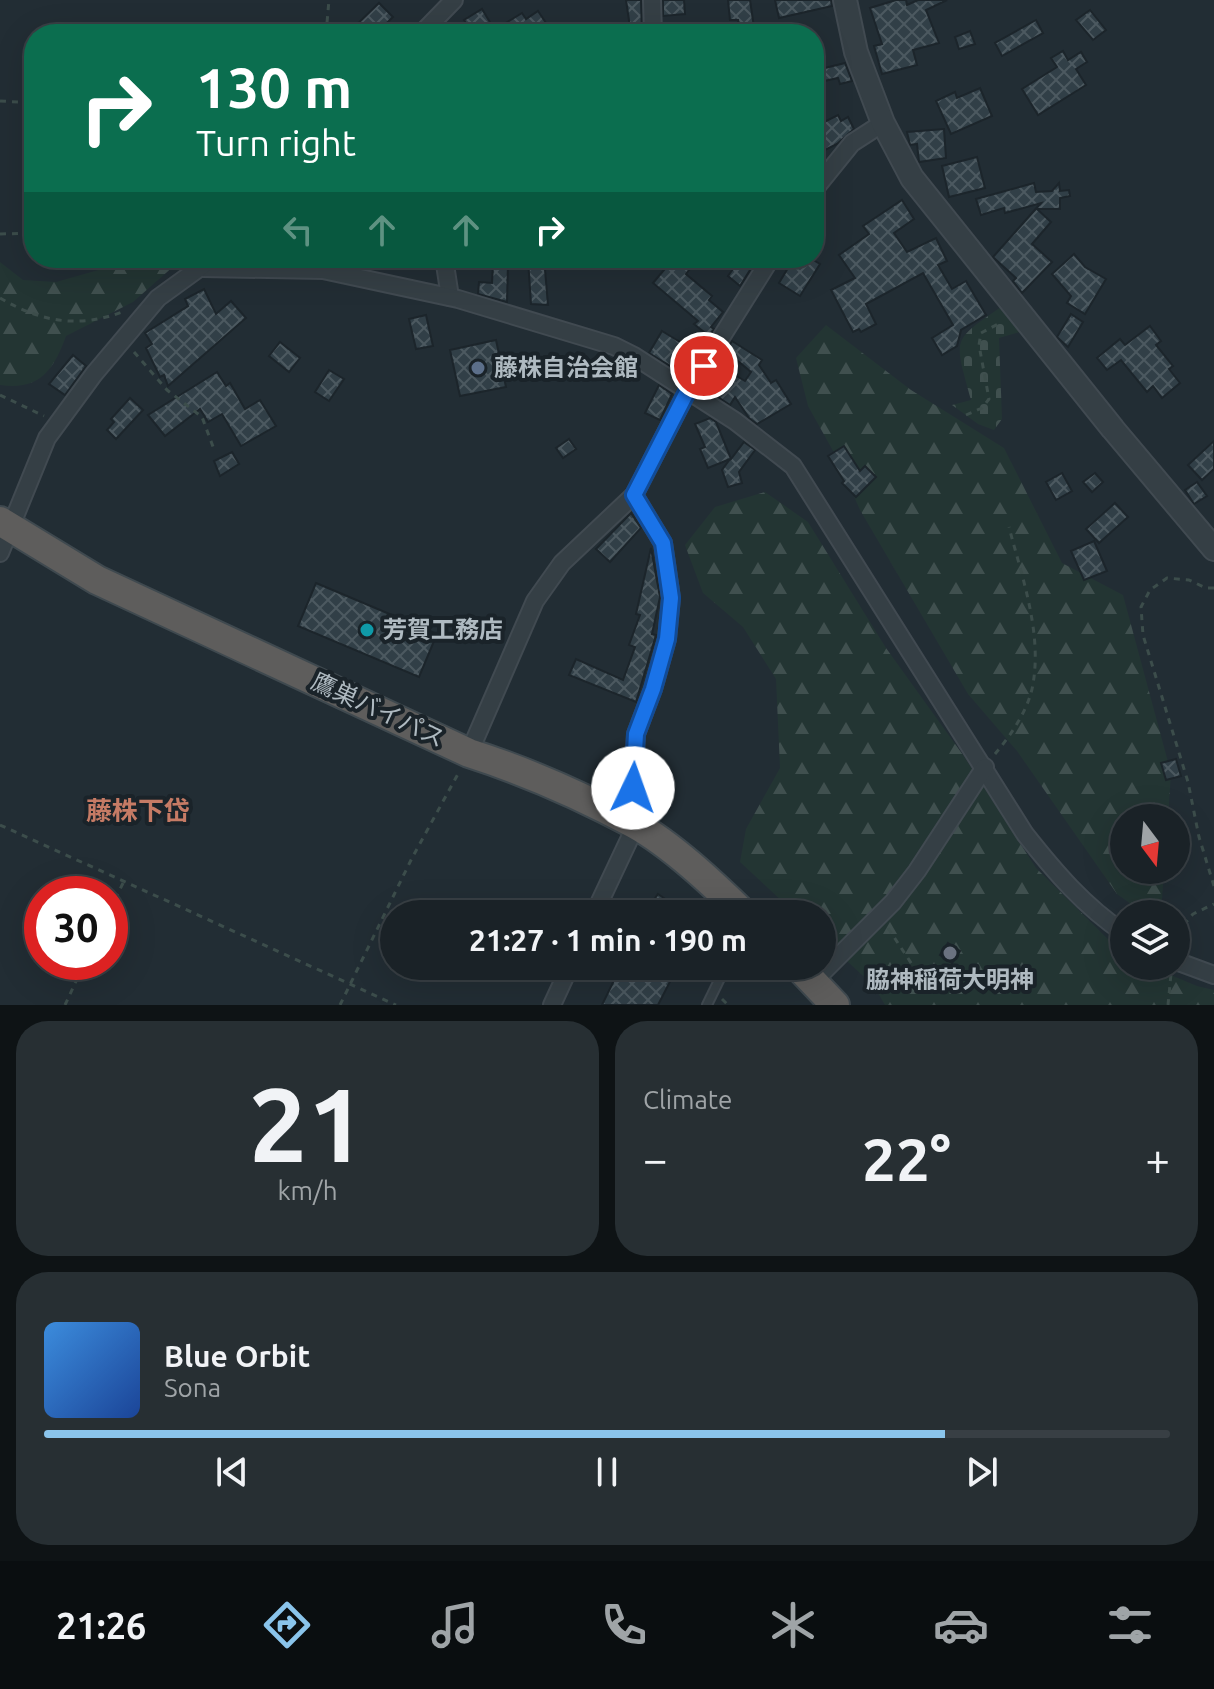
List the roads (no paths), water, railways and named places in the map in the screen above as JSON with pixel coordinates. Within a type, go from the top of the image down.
[{"type":"highway","name":"鷹巣バイパス","points":[[4,535],[469,753],[509,766],[636,825],[710,880],[730,900]]},
{"type":"highway","points":[[812,980],[835,1005]]},
{"type":"street","points":[[431,24],[454,0]]},
{"type":"street","points":[[652,0],[653,24]]},
{"type":"street","points":[[845,0],[856,52],[883,123],[912,178],[1113,429],[1214,549]]},
{"type":"street","points":[[824,178],[852,143],[883,123]]},
{"type":"street","points":[[4,535],[47,438],[158,298],[200,268]]},
{"type":"street","points":[[290,268],[323,270],[450,297],[614,346],[735,421],[793,466],[1025,834],[1062,881],[1110,923]]},
{"type":"street","points":[[446,268],[450,297]]},
{"type":"street","points":[[469,753],[535,601],[562,563],[634,495],[687,392],[765,268]]},
{"type":"street","points":[[601,900],[636,825],[633,788],[636,734],[667,639],[671,598],[663,543],[634,495]]},
{"type":"street","points":[[836,949],[880,915],[917,871],[985,767]]},
{"type":"street","points":[[1190,966],[1214,975]]},
{"type":"street","points":[[552,1005],[564,980]]},
{"type":"lane","points":[[707,1005],[719,980]]},
{"type":"place","name":"藤株自治会館","points":[[478,368]]},
{"type":"place","name":"芳賀工務店","points":[[367,630]]},
{"type":"place","name":"脇神稲荷大明神","points":[[950,953]]},
{"type":"district","name":"藤株下岱","points":[[138,811]]}]
